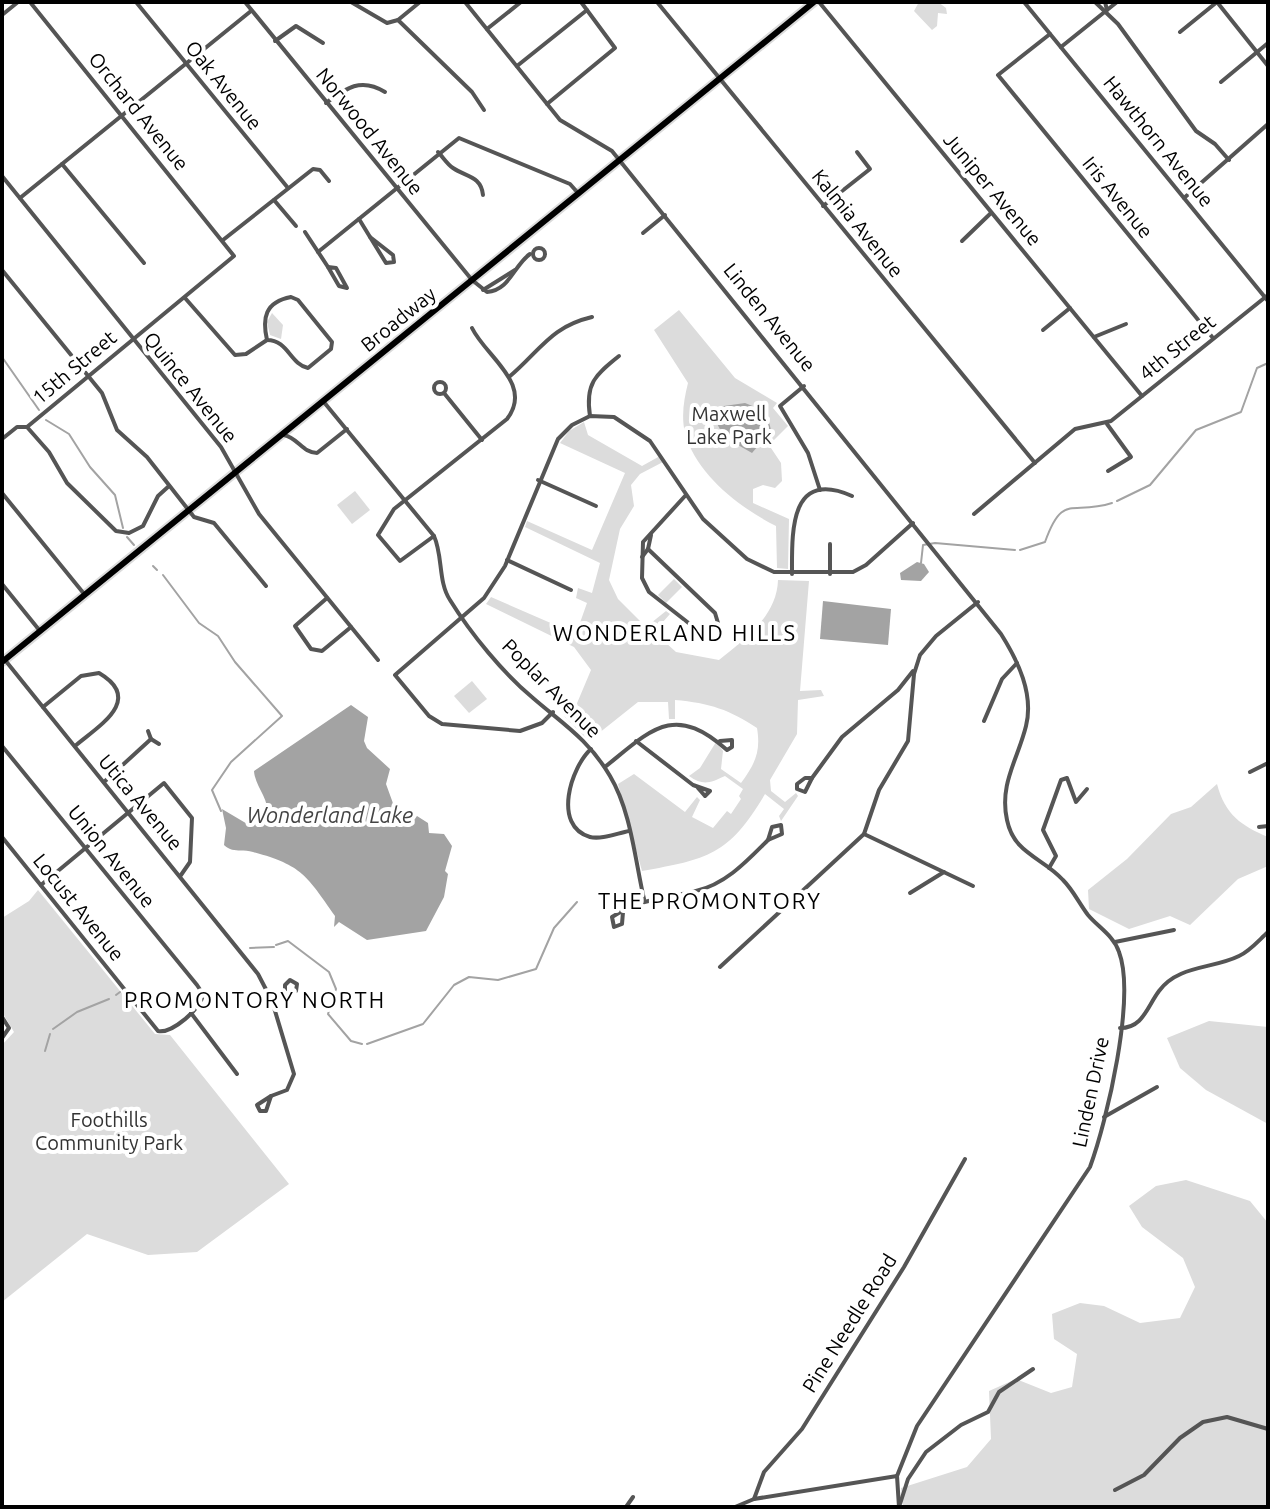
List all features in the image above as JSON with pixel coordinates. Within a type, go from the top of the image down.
[{"type":"main road","name":"Broadway","points":[[3,661],[817,2]]},
{"type":"street","points":[[2,15],[18,2]]},
{"type":"street","name":"Orchard Avenue","points":[[30,2],[223,240]]},
{"type":"street","name":"Oak Avenue","points":[[136,2],[288,188]]},
{"type":"street","name":"Norwood Avenue","points":[[245,2],[483,290],[494,291],[530,254]]},
{"type":"street","points":[[351,2],[382,22],[398,20],[411,4],[420,2]]},
{"type":"street","name":"Linden Avenue","points":[[465,2],[570,129],[606,145],[619,160],[978,602],[1017,663],[1028,714],[1007,777],[1006,814],[1017,845],[1049,868]]},
{"type":"street","points":[[487,29],[521,2]]},
{"type":"street","points":[[547,104],[616,45],[581,2]]},
{"type":"street","name":"Kalmia Avenue","points":[[657,2],[1035,463]]},
{"type":"street","name":"Juniper Avenue","points":[[817,2],[1142,396]]},
{"type":"street","name":"Hawthorn Avenue","points":[[1024,2],[1267,298]]},
{"type":"street","points":[[1095,2],[1107,10],[1196,131],[1215,144],[1229,160]]},
{"type":"street","points":[[1105,2],[1107,10]]},
{"type":"street","points":[[1061,47],[1117,2]]},
{"type":"street","points":[[1180,32],[1217,2],[1268,66]]},
{"type":"street","points":[[517,66],[587,10]]},
{"type":"street","points":[[20,198],[251,11]]},
{"type":"street","points":[[398,20],[472,92],[484,110]]},
{"type":"street","points":[[275,41],[296,26],[323,43]]},
{"type":"street","name":"Iris Avenue","points":[[1050,34],[998,75],[1213,338]]},
{"type":"street","points":[[1221,82],[1268,43]]},
{"type":"street","points":[[326,103],[357,84],[371,85],[385,92]]},
{"type":"street","points":[[1184,198],[1268,124]]},
{"type":"street","points":[[318,252],[454,139],[463,138],[570,184],[578,193]]},
{"type":"street","points":[[438,152],[451,167],[475,178],[482,185],[483,195]]},
{"type":"street","points":[[823,206],[870,169],[857,152]]},
{"type":"street","points":[[62,164],[144,263]]},
{"type":"street","points":[[223,240],[316,168],[329,181]]},
{"type":"street","name":"Quince Avenue","points":[[2,176],[225,452],[259,514],[378,660]]},
{"type":"street","points":[[274,200],[296,226]]},
{"type":"street","points":[[962,241],[991,213]]},
{"type":"street","points":[[643,233],[665,215]]},
{"type":"street","points":[[359,219],[370,237],[386,263],[394,262],[393,255],[370,237]]},
{"type":"street","points":[[305,232],[339,286],[347,288],[336,268],[328,267]]},
{"type":"street","name":"15th Street","points":[[2,439],[17,427],[27,427],[232,259],[233,253],[223,240]]},
{"type":"street","points":[[2,270],[102,393],[117,430],[198,519],[214,523],[266,586]]},
{"type":"street","points":[[185,298],[235,355],[246,354],[267,340],[282,343],[304,368],[331,349],[330,339],[298,300],[289,297],[263,317],[267,340]]},
{"type":"street","name":"4th Street","points":[[974,514],[1075,429],[1107,424],[1267,298]]},
{"type":"street","points":[[1043,330],[1070,308]]},
{"type":"street","points":[[509,377],[538,352],[556,330],[592,317]]},
{"type":"street","points":[[1094,337],[1126,324]]},
{"type":"street","points":[[434,536],[404,560],[395,559],[378,535],[394,509],[507,419],[516,402],[515,386],[472,328]]},
{"type":"street","points":[[590,416],[587,396],[590,382],[619,356]]},
{"type":"street","points":[[804,386],[780,406],[802,439],[820,490]]},
{"type":"street","points":[[444,393],[482,440]]},
{"type":"street","name":"Poplar Avenue","points":[[323,401],[434,536],[448,597],[463,618],[511,675],[574,729],[605,767],[617,788],[644,899]]},
{"type":"street","points":[[553,712],[542,723],[520,731],[442,724],[429,716],[395,675],[484,598],[507,560],[538,480],[565,430],[590,416],[614,417],[650,441],[664,457],[685,496],[703,519],[754,564],[774,572],[830,574],[860,569],[913,523]]},
{"type":"street","points":[[296,423],[296,438]]},
{"type":"street","points":[[1107,424],[1131,457],[1108,471]]},
{"type":"street","points":[[27,427],[49,452],[67,483],[116,531],[129,533],[143,526],[158,496],[169,486]]},
{"type":"street","points":[[282,434],[296,438],[307,451],[317,453],[347,429]]},
{"type":"street","points":[[538,480],[596,506]]},
{"type":"street","points":[[792,574],[793,519],[802,502],[820,490],[852,496]]},
{"type":"street","points":[[2,493],[85,595]]},
{"type":"street","points":[[648,549],[715,613],[718,623],[711,631],[700,632],[649,592],[642,578],[643,542],[685,496]]},
{"type":"street","points":[[642,557],[648,549],[652,532]]},
{"type":"street","points":[[830,544],[830,574]]},
{"type":"street","points":[[507,560],[571,590]]},
{"type":"street","points":[[2,584],[40,631]]},
{"type":"street","points":[[327,597],[295,626],[311,649],[322,651],[351,627]]},
{"type":"street","points":[[812,778],[842,737],[898,690],[915,669],[927,645],[978,602]]},
{"type":"street","name":"Utica Avenue","points":[[3,661],[181,875],[251,965],[272,1001]]},
{"type":"street","points":[[984,721],[1002,679],[1017,663]]},
{"type":"street","points":[[720,967],[864,834],[879,790],[908,741],[915,669]]},
{"type":"street","points":[[43,707],[86,674],[99,673],[115,689],[119,699],[113,714],[75,746]]},
{"type":"street","points":[[605,767],[636,741],[658,727],[674,723],[690,725],[720,741]]},
{"type":"street","points":[[148,731],[151,739],[159,744]]},
{"type":"street","points":[[104,782],[151,739]]},
{"type":"street","points":[[636,741],[698,788]]},
{"type":"street","name":"Union Avenue","points":[[2,746],[197,985],[204,998],[191,1013]]},
{"type":"street","points":[[591,749],[577,761],[567,798],[576,828],[591,837],[629,831]]},
{"type":"street","points":[[1250,772],[1268,763]]},
{"type":"street","points":[[1087,789],[1076,802],[1067,778],[1061,780],[1043,824],[1044,835],[1056,856],[1049,868],[1064,881],[1086,912],[1115,942],[1174,930]]},
{"type":"street","points":[[40,885],[164,783],[192,818],[190,862],[181,875]]},
{"type":"street","points":[[1259,827],[1268,826]]},
{"type":"street","points":[[864,834],[973,886]]},
{"type":"street","name":"Locust Avenue","points":[[2,837],[162,1033],[191,1013]]},
{"type":"street","points":[[623,912],[644,899],[704,888],[732,874],[768,840]]},
{"type":"street","points":[[910,893],[944,872]]},
{"type":"street","points":[[1120,1028],[1130,1028],[1140,1022],[1159,991],[1172,979],[1201,966],[1243,955],[1268,932]]},
{"type":"street","name":"Linden Drive","points":[[900,1507],[897,1476],[917,1426],[1083,1179],[1096,1149],[1120,1028],[1125,985],[1115,942]]},
{"type":"street","points":[[271,1096],[287,1090],[294,1074],[272,1001],[285,995]]},
{"type":"street","points":[[191,1013],[237,1074]]},
{"type":"street","points":[[2,1017],[9,1028],[2,1038]]},
{"type":"street","points":[[1104,1117],[1157,1087]]},
{"type":"street","name":"Pine Needle Road","points":[[754,1499],[764,1472],[802,1429],[904,1267],[965,1159]]},
{"type":"street","points":[[900,1507],[908,1479],[926,1452],[961,1425],[988,1412],[999,1392],[1033,1369]]},
{"type":"street","points":[[1115,1490],[1144,1475],[1180,1438],[1203,1422],[1227,1417],[1268,1429]]},
{"type":"street","points":[[735,1507],[754,1499],[897,1476]]},
{"type":"street","points":[[626,1507],[633,1497]]},
{"type":"green space","points":[[919,2],[938,2],[946,8],[947,14],[938,13],[937,26],[932,30],[914,11]]},
{"type":"green space","name":"Maxwell Lake Park","points":[[679,310],[735,378],[777,403],[773,408],[788,426],[769,445],[781,463],[782,481],[775,488],[763,485],[753,489],[753,503],[789,519],[788,569],[777,568],[776,526],[748,510],[721,488],[691,448],[683,420],[688,383],[654,330]]},
{"type":"green space","points":[[272,313],[283,325],[281,339],[270,335],[267,322]]},
{"type":"green space","points":[[584,422],[588,435],[642,466],[660,456],[663,462],[640,474],[631,485],[634,506],[620,529],[609,580],[618,599],[646,627],[666,611],[670,614],[654,632],[676,652],[719,660],[766,616],[778,580],[809,581],[800,691],[821,690],[824,696],[798,700],[797,734],[770,780],[771,791],[785,802],[796,793],[798,796],[781,821],[779,816],[784,809],[765,794],[740,830],[715,851],[684,862],[642,871],[618,784],[634,774],[685,812],[697,797],[700,800],[692,817],[713,828],[727,811],[731,814],[741,799],[739,796],[743,789],[725,776],[707,782],[689,776],[700,768],[716,742],[723,751],[721,769],[741,783],[756,757],[757,728],[738,716],[699,703],[675,700],[675,719],[669,719],[668,702],[638,702],[589,741],[564,716],[575,708],[591,670],[574,647],[486,604],[491,597],[576,634],[587,603],[576,598],[578,588],[592,593],[600,563],[525,527],[527,521],[592,550],[625,473],[560,443],[569,431]]},
{"type":"green space","points":[[355,491],[370,510],[352,524],[337,505]]},
{"type":"green space","points":[[674,579],[682,587],[666,603],[658,595]]},
{"type":"green space","points":[[472,681],[487,699],[469,713],[454,696]]},
{"type":"green space","points":[[1217,784],[1225,804],[1236,818],[1268,837],[1268,866],[1238,879],[1190,925],[1170,916],[1129,929],[1089,909],[1088,890],[1127,859],[1171,814],[1191,807]]},
{"type":"green space","name":"Foothills Community Park","points":[[38,890],[155,1034],[170,1035],[289,1184],[197,1252],[148,1255],[87,1234],[2,1302],[2,1045],[14,1032],[2,1012],[2,918],[29,901]]},
{"type":"green space","points":[[1209,1021],[1268,1027],[1268,1124],[1206,1090],[1180,1068],[1167,1038]]},
{"type":"green space","points":[[1186,1180],[1250,1201],[1268,1223],[1268,1507],[903,1507],[901,1488],[967,1467],[991,1439],[989,1391],[1016,1379],[1051,1393],[1072,1387],[1077,1354],[1054,1339],[1052,1314],[1080,1303],[1104,1306],[1140,1323],[1180,1318],[1195,1287],[1183,1258],[1142,1227],[1129,1206],[1156,1186]]},
{"type":"water","points":[[745,403],[762,413],[771,431],[752,453],[724,437],[711,412],[717,407]]},
{"type":"water","points":[[917,562],[924,564],[929,572],[921,581],[901,580],[900,573]]},
{"type":"water","points":[[823,601],[891,609],[888,645],[820,639]]},
{"type":"water","name":"Wonderland Lake","points":[[351,705],[368,717],[364,741],[367,748],[390,769],[386,784],[398,817],[408,824],[417,816],[428,823],[429,833],[444,834],[452,846],[445,871],[448,874],[444,897],[426,931],[367,940],[339,922],[334,927],[335,916],[310,882],[293,867],[224,845],[226,828],[222,809],[249,825],[263,822],[266,815],[266,803],[254,771]]},
{"type":"waterway","points":[[2,357],[39,410]]},
{"type":"waterway","points":[[1117,501],[1150,485],[1196,430],[1241,412],[1257,368],[1268,363]]},
{"type":"waterway","points":[[46,420],[69,434],[90,467],[115,495],[123,528]]},
{"type":"waterway","points":[[1020,550],[1045,542],[1063,511],[1112,503]]},
{"type":"waterway","points":[[127,537],[134,545]]},
{"type":"waterway","points":[[921,563],[923,545],[935,543],[1015,550]]},
{"type":"waterway","points":[[153,566],[157,570]]},
{"type":"waterway","points":[[163,575],[199,623],[218,636],[235,662],[282,716],[231,762],[212,790],[221,811]]},
{"type":"waterway","points":[[367,1044],[423,1024],[454,985],[469,977],[498,980],[536,969],[554,928],[577,902]]},
{"type":"waterway","points":[[276,945],[288,941],[329,972],[336,989],[328,1014],[351,1041],[362,1044]]},
{"type":"waterway","points":[[250,948],[274,947]]},
{"type":"waterway","points":[[116,995],[120,992]]},
{"type":"waterway","points":[[53,1029],[77,1012],[109,999]]},
{"type":"waterway","points":[[45,1051],[50,1034]]},
{"type":"district","name":"WONDERLAND HILLS","points":[[675,632]]},
{"type":"district","name":"THE PROMONTORY","points":[[710,900]]},
{"type":"district","name":"PROMONTORY NORTH","points":[[255,999]]}]
